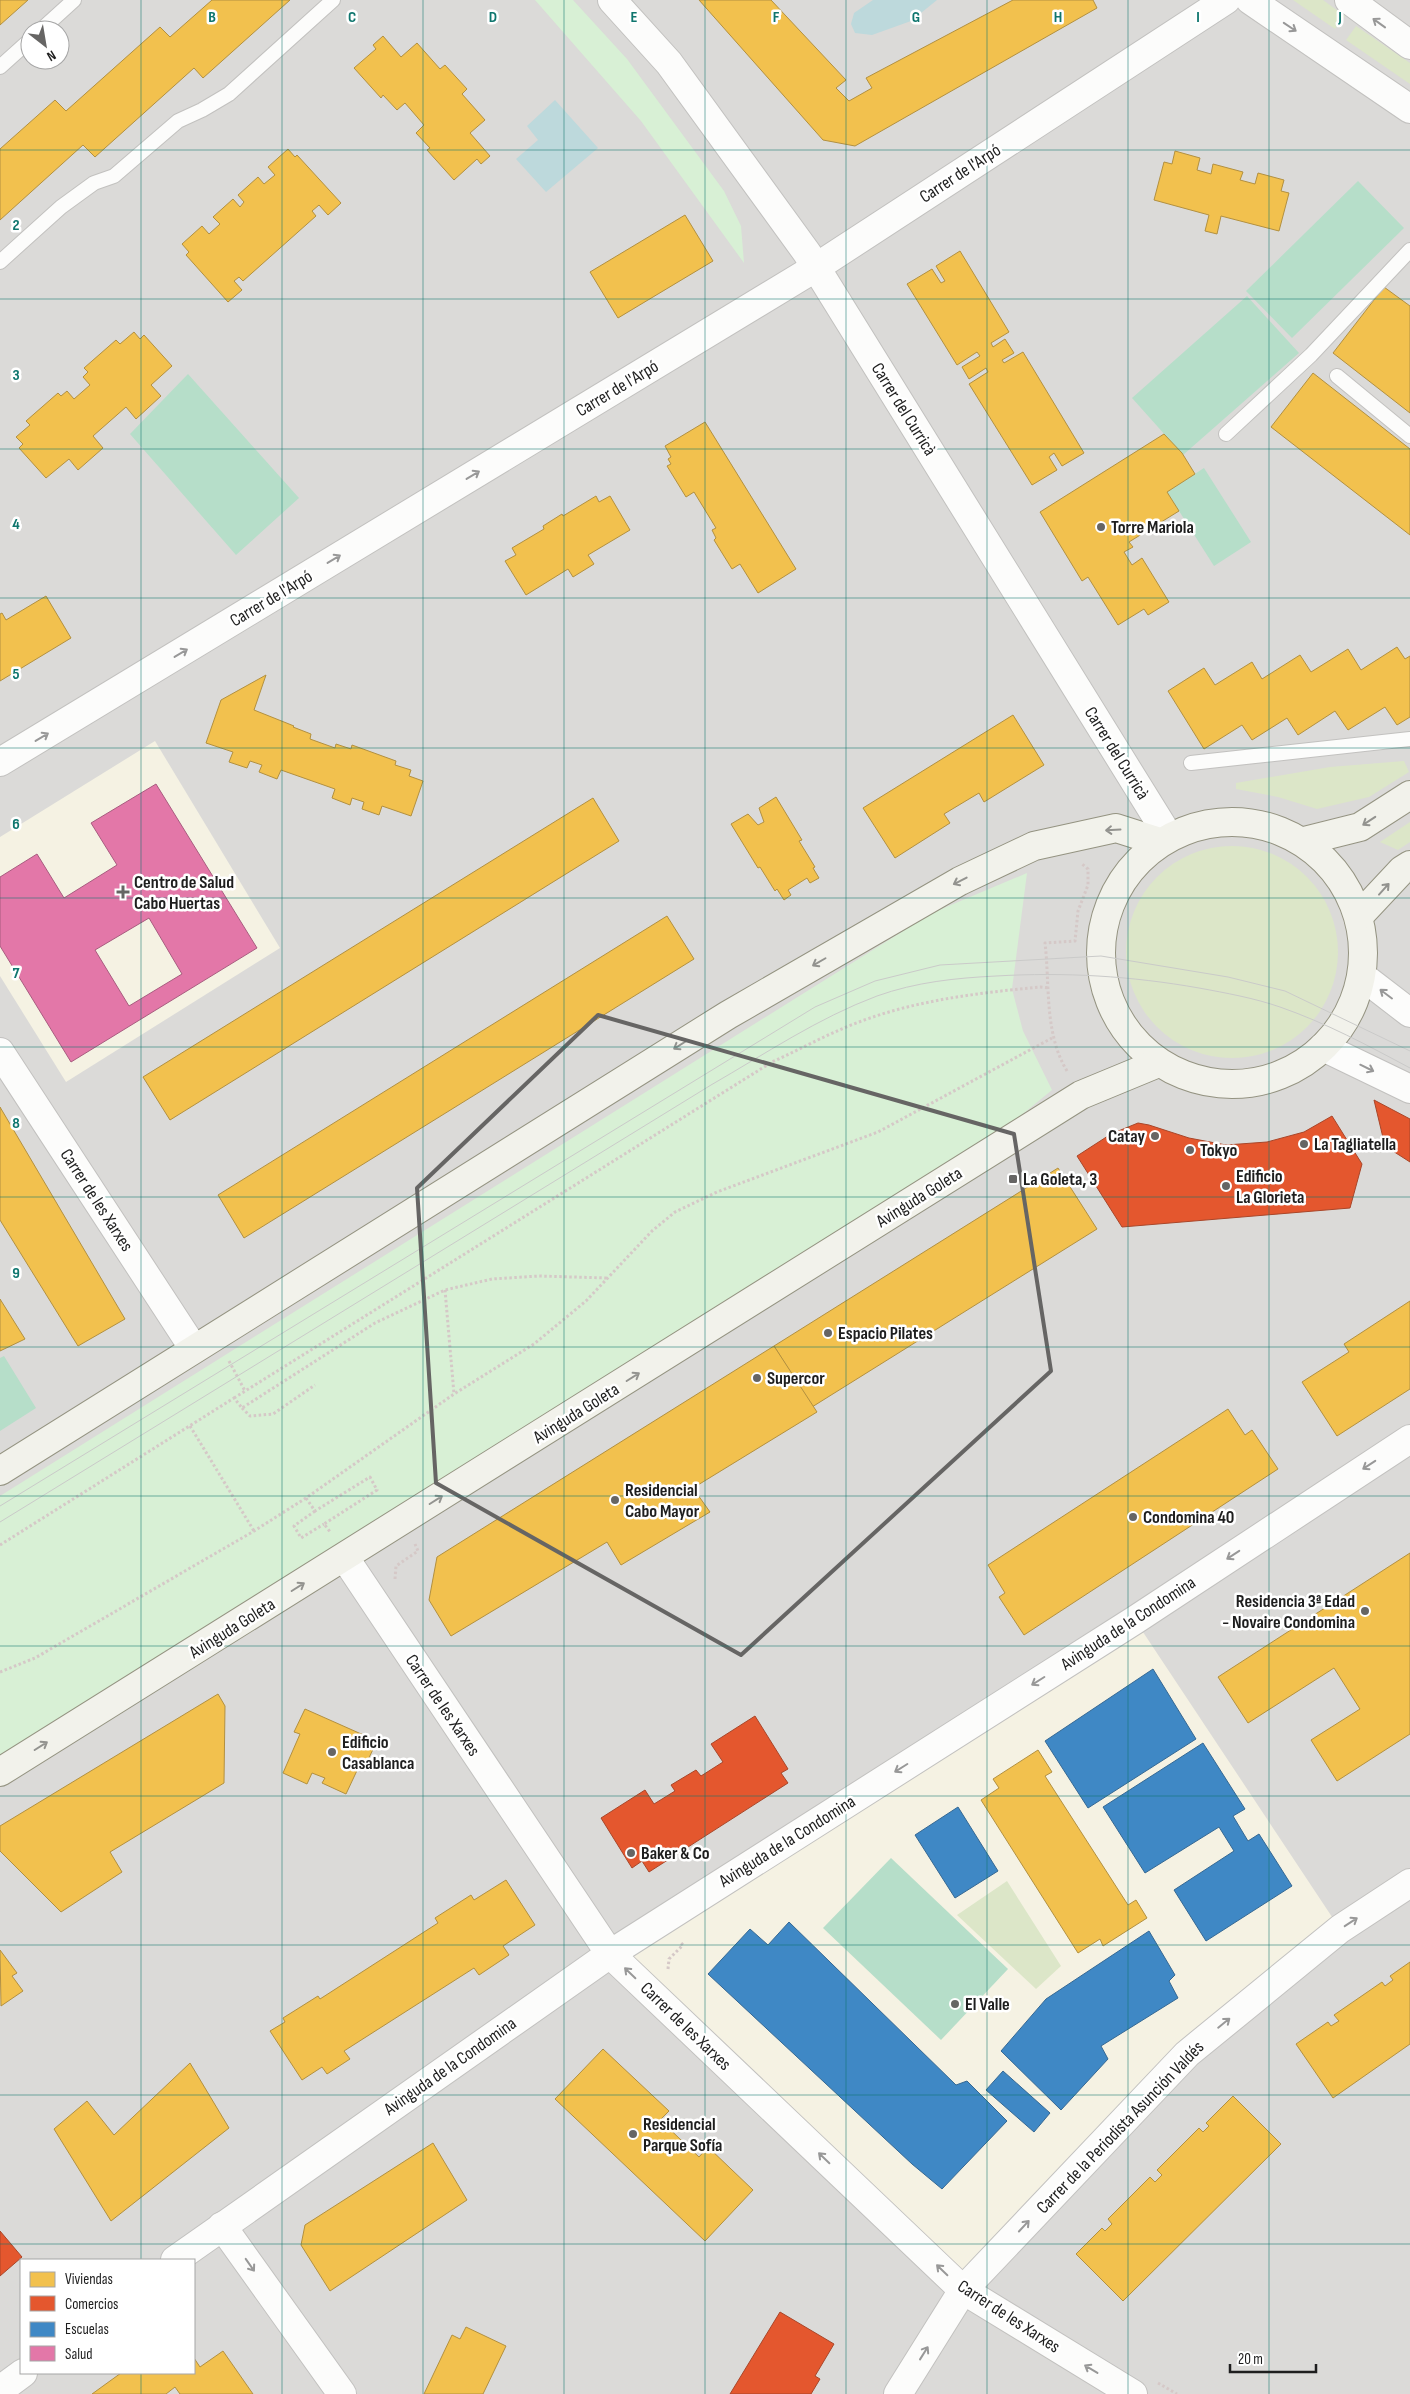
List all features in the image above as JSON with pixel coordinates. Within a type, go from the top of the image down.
[{"type":"main road","points":[[1304,841],[1360,827],[1410,795]]},
{"type":"main road","points":[[1251,822],[1304,841],[1338,873],[1360,916],[1364,950],[1362,976],[1346,1019],[1323,1047],[1294,1068],[1251,1082],[1207,1081],[1181,1077],[1156,1064],[1126,1038],[1112,1005],[1101,956],[1103,927],[1124,878],[1164,839],[1208,823],[1251,822]]},
{"type":"main road","points":[[0,1471],[728,1015],[960,881],[1034,846],[1116,828],[1164,839]]},
{"type":"main road","points":[[1360,916],[1402,870],[1410,865]]},
{"type":"main road","name":"Avinguda Goleta","points":[[0,1772],[339,1547],[405,1520],[1081,1095],[1156,1064]]},
{"type":"street","name":"Carrer del Curricà","points":[[612,0],[669,63],[815,268],[1164,839]]},
{"type":"street","name":"Carrer de l'Arpó","points":[[0,762],[815,268],[1226,0]]},
{"type":"street","points":[[1250,0],[1410,110]]},
{"type":"street","points":[[1349,0],[1410,45]]},
{"type":"street","points":[[1362,976],[1410,1013]]},
{"type":"street","points":[[1323,1047],[1410,1089]]},
{"type":"street","name":"Carrer de les Xarxes","points":[[0,1052],[194,1349]]},
{"type":"street","name":"Avinguda de la Condomina","points":[[176,2259],[610,1954],[1135,1620],[1410,1439]]},
{"type":"street","name":"Carrer de les Xarxes","points":[[339,1547],[610,1954],[963,2290],[1143,2386]]},
{"type":"street","name":"Carrer de la Periodista Asunción Valdés","points":[[898,2394],[963,2290],[1187,2054],[1340,1929],[1410,1883]]},
{"type":"street","points":[[222,2226],[342,2394]]},
{"type":"street","points":[[0,2390],[22,2374]]},
{"type":"lane","points":[[52,20],[74,0]]},
{"type":"lane","points":[[0,262],[61,207],[94,183],[114,176],[178,121],[202,110],[229,94],[333,0]]},
{"type":"lane","points":[[0,67],[20,49]]},
{"type":"lane","points":[[1226,434],[1310,355],[1410,250]]},
{"type":"lane","points":[[1337,376],[1410,436]]},
{"type":"lane","points":[[1191,763],[1410,739]]},
{"type":"path","points":[[1079,860],[1088,869],[1088,884],[1078,911],[1075,941],[1045,943],[1052,1038],[1059,1059],[1081,1095]]},
{"type":"path","points":[[0,1545],[772,1062],[858,1022],[909,1006],[964,995],[1040,987],[1049,988]]},
{"type":"path","points":[[0,1672],[35,1658],[254,1531],[306,1498],[454,1394],[534,1344],[586,1301],[652,1231],[675,1212],[717,1192],[878,1132],[1052,1038]]},
{"type":"path","points":[[242,1408],[375,1323],[445,1290],[492,1279],[539,1276],[607,1278]]},
{"type":"path","points":[[445,1290],[454,1394]]},
{"type":"path","points":[[227,1358],[245,1391]]},
{"type":"path","points":[[234,1398],[250,1416],[273,1414],[315,1385]]},
{"type":"path","points":[[190,1426],[254,1531]]},
{"type":"path","points":[[370,1477],[377,1490],[301,1538],[294,1526],[315,1511],[370,1477]]},
{"type":"path","points":[[306,1498],[315,1511]]},
{"type":"path","points":[[394,1584],[396,1566],[418,1550],[405,1520]]},
{"type":"path","points":[[324,1524],[339,1547]]},
{"type":"path","points":[[664,1919],[683,1945],[669,1959],[668,1974]]},
{"type":"path","points":[[1143,2386],[1177,2394]]},
{"type":"highlighted area","points":[[598,1015],[1014,1134],[1051,1371],[741,1655],[436,1483],[417,1188]]},
{"type":"shaded area","points":[[0,0],[1410,0],[1410,2394],[0,2394]]},
{"type":"shaded area","name":"Centro de Salud Cabo Huertas","points":[[155,741],[280,948],[66,1082],[0,976],[0,837]]},
{"type":"shaded area","name":"El Valle","points":[[1135,1620],[1340,1929],[1187,2054],[963,2290],[610,1954]]},
{"type":"green space","points":[[535,0],[573,0],[627,59],[724,191],[741,226],[744,263],[641,121]]},
{"type":"green space","points":[[1293,0],[1323,0],[1345,16],[1335,29]]},
{"type":"green space","points":[[1356,26],[1410,63],[1410,84],[1346,40]]},
{"type":"green space","points":[[1358,181],[1404,228],[1292,338],[1246,291]]},
{"type":"green space","points":[[1247,296],[1299,353],[1183,455],[1132,398]]},
{"type":"green space","points":[[188,374],[299,498],[236,555],[130,434]]},
{"type":"green space","points":[[1204,468],[1251,542],[1214,566],[1167,492]]},
{"type":"green space","points":[[1404,761],[1409,772],[1369,797],[1317,809],[1278,797],[1236,789],[1236,783],[1330,767]]},
{"type":"green space","points":[[1410,822],[1410,842],[1398,850],[1380,842]]},
{"type":"green space","points":[[1222,846],[1242,846],[1263,850],[1282,858],[1307,877],[1320,893],[1330,911],[1336,931],[1338,952],[1336,973],[1330,993],[1320,1011],[1307,1027],[1282,1046],[1263,1054],[1242,1058],[1222,1058],[1201,1054],[1182,1046],[1165,1034],[1150,1019],[1138,1002],[1130,983],[1126,962],[1126,942],[1130,921],[1138,902],[1150,885],[1165,870],[1182,858],[1201,850]]},
{"type":"green space","points":[[1027,873],[1012,989],[1023,1031],[1052,1090],[1019,1117],[0,1757],[0,1496],[932,913]]},
{"type":"green space","points":[[4,1356],[36,1408],[0,1431],[0,1358]]},
{"type":"green space","points":[[891,1858],[1008,1969],[941,2040],[823,1928]]},
{"type":"green space","points":[[1007,1881],[1061,1966],[1036,1989],[957,1915]]},
{"type":"water","points":[[873,0],[937,0],[911,21],[872,35],[855,33],[851,24],[854,13]]},
{"type":"water","points":[[555,100],[598,148],[546,192],[516,159],[538,140],[527,126]]},
{"type":"building: Viviendas","points":[[0,0],[28,0],[0,25]]},
{"type":"building: Viviendas","points":[[212,0],[290,0],[203,78],[194,68],[95,157],[83,145],[0,220],[0,149],[55,100],[66,111],[160,27],[170,37]]},
{"type":"building: Viviendas","points":[[699,0],[771,0],[846,80],[836,88],[849,101],[872,88],[866,78],[1013,0],[1093,0],[1097,8],[855,146],[823,140]]},
{"type":"building: Viviendas","points":[[383,36],[401,57],[417,43],[440,69],[445,65],[467,89],[462,94],[485,120],[470,133],[490,156],[481,164],[477,159],[454,180],[427,150],[430,148],[416,133],[424,125],[405,103],[397,110],[383,95],[381,98],[354,68],[376,49],[373,45]]},
{"type":"building: Viviendas","points":[[288,149],[295,157],[297,155],[341,203],[328,215],[319,205],[312,211],[316,216],[243,281],[239,277],[234,281],[242,290],[228,302],[186,255],[189,252],[182,244],[202,226],[209,234],[220,224],[213,217],[233,199],[240,207],[244,202],[238,195],[258,177],[264,184],[275,175],[268,167]]},
{"type":"building: Viviendas","points":[[1175,151],[1200,158],[1197,170],[1211,174],[1213,164],[1243,172],[1240,180],[1255,184],[1258,173],[1284,180],[1281,191],[1289,193],[1279,231],[1221,216],[1217,234],[1205,231],[1209,215],[1154,200],[1164,162],[1172,164]]},
{"type":"building: Viviendas","points":[[685,215],[713,261],[618,318],[590,272]]},
{"type":"building: Viviendas","points":[[960,251],[1009,332],[991,343],[993,347],[1005,339],[1014,353],[1002,360],[1004,363],[1023,352],[1084,453],[1062,466],[1054,453],[1049,457],[1057,470],[1032,485],[969,384],[988,372],[986,368],[969,379],[962,367],[980,356],[977,352],[957,365],[907,284],[932,269],[941,283],[945,281],[936,266]]},
{"type":"building: Viviendas","points":[[1384,287],[1410,306],[1410,413],[1333,353]]},
{"type":"building: Viviendas","points":[[134,332],[140,339],[144,335],[172,366],[151,385],[161,396],[136,419],[126,407],[93,436],[103,448],[78,470],[69,459],[46,478],[19,448],[23,444],[16,437],[30,425],[26,421],[58,393],[61,396],[67,391],[74,399],[90,385],[83,377],[88,372],[84,368],[116,340],[120,344]]},
{"type":"building: Viviendas","points":[[1313,373],[1410,449],[1410,535],[1271,427]]},
{"type":"building: Viviendas","points":[[705,422],[796,569],[758,593],[740,564],[732,569],[714,540],[716,538],[712,530],[716,528],[694,492],[686,497],[667,466],[671,464],[668,459],[671,457],[665,446]]},
{"type":"building: Viviendas","name":"Torre Mariola","points":[[1164,434],[1182,453],[1195,474],[1167,492],[1179,511],[1129,542],[1133,547],[1124,552],[1132,565],[1142,558],[1169,602],[1148,615],[1144,609],[1118,625],[1088,577],[1082,581],[1040,512]]},
{"type":"building: Viviendas","points":[[596,496],[599,502],[610,496],[630,530],[588,555],[594,564],[573,577],[568,569],[526,595],[505,561],[516,555],[512,548],[544,529],[543,526],[562,514],[563,516]]},
{"type":"building: Viviendas","points":[[46,596],[71,638],[0,681],[0,614],[2,613],[6,620]]},
{"type":"building: Viviendas","points":[[1397,647],[1405,659],[1410,656],[1410,717],[1397,725],[1385,707],[1348,730],[1335,711],[1298,735],[1287,718],[1252,740],[1242,725],[1204,749],[1168,691],[1204,668],[1215,685],[1252,662],[1262,679],[1300,655],[1311,672],[1348,649],[1361,670]]},
{"type":"building: Viviendas","points":[[266,675],[254,710],[294,726],[311,734],[310,739],[335,748],[336,744],[351,749],[352,745],[396,761],[395,765],[411,770],[409,776],[423,781],[411,816],[382,806],[379,815],[362,809],[364,802],[352,798],[350,805],[332,798],[335,789],[281,770],[277,779],[259,772],[262,765],[250,761],[247,768],[229,762],[233,752],[206,743],[221,700]]},
{"type":"building: Viviendas","points":[[1013,715],[1044,765],[984,802],[979,793],[944,814],[950,823],[895,858],[863,808]]},
{"type":"building: Viviendas","points":[[776,797],[802,840],[799,841],[815,867],[813,868],[819,878],[810,883],[807,878],[788,890],[791,895],[784,900],[777,889],[775,891],[760,867],[758,868],[731,824],[748,814],[758,825],[764,822],[759,808]]},
{"type":"building: Viviendas","points":[[593,798],[619,841],[170,1120],[143,1077]]},
{"type":"building: Viviendas","points":[[667,916],[694,959],[244,1238],[218,1195]]},
{"type":"building: Viviendas","points":[[0,1107],[125,1319],[78,1346],[0,1220]]},
{"type":"building: Viviendas","points":[[1058,1168],[1097,1229],[812,1407],[774,1346]]},
{"type":"building: Viviendas","points":[[0,1299],[25,1339],[0,1351]]},
{"type":"building: Viviendas","points":[[1410,1301],[1410,1389],[1337,1436],[1302,1382],[1349,1352],[1344,1344]]},
{"type":"building: Viviendas","name":"Residencial Cabo Mayor","points":[[774,1346],[817,1412],[693,1488],[710,1512],[621,1565],[607,1542],[451,1636],[429,1600],[437,1557]]},
{"type":"building: Viviendas","name":"Condomina 40","points":[[1228,1409],[1245,1435],[1252,1430],[1278,1469],[1024,1635],[999,1597],[1005,1593],[988,1565]]},
{"type":"building: Viviendas","name":"Residencia 3ª Edad - Novaire Condomina","points":[[1410,1553],[1410,1734],[1337,1781],[1311,1740],[1360,1709],[1334,1668],[1248,1723],[1218,1677]]},
{"type":"building: Viviendas","points":[[218,1694],[225,1706],[224,1783],[110,1852],[122,1872],[61,1912],[0,1851],[0,1826]]},
{"type":"building: Viviendas","name":"Edificio Casablanca","points":[[305,1709],[377,1741],[366,1764],[361,1762],[346,1794],[322,1783],[325,1778],[312,1773],[307,1784],[283,1773],[300,1734],[294,1732]]},
{"type":"building: Viviendas","points":[[1038,1750],[1052,1772],[1045,1776],[1128,1905],[1136,1900],[1147,1918],[1103,1946],[1100,1939],[1078,1953],[981,1800],[999,1788],[993,1779]]},
{"type":"building: Viviendas","points":[[506,1880],[535,1925],[503,1946],[509,1955],[479,1975],[474,1968],[344,2051],[350,2059],[327,2074],[322,2067],[302,2080],[270,2031],[285,2022],[283,2018],[318,1996],[320,1999],[438,1923],[435,1918],[471,1895],[474,1900]]},
{"type":"building: Viviendas","points":[[0,1950],[17,1973],[12,1976],[23,1991],[1,2006]]},
{"type":"building: Viviendas","points":[[1410,1962],[1410,2044],[1333,2098],[1296,2044],[1328,2022],[1331,2026],[1339,2021],[1334,2015],[1382,1982],[1385,1986],[1393,1980],[1390,1976]]},
{"type":"building: Viviendas","name":"Residencial Parque Sofía","points":[[603,2049],[669,2111],[660,2120],[699,2157],[708,2147],[753,2190],[705,2241],[555,2099]]},
{"type":"building: Viviendas","points":[[190,2063],[229,2128],[111,2221],[54,2129],[87,2101],[114,2135]]},
{"type":"building: Viviendas","points":[[1233,2096],[1281,2144],[1123,2301],[1076,2254],[1102,2228],[1105,2231],[1112,2224],[1108,2219],[1150,2177],[1155,2182],[1162,2175],[1157,2170],[1199,2128],[1203,2132],[1209,2126],[1206,2123]]},
{"type":"building: Viviendas","points":[[433,2143],[467,2200],[330,2291],[301,2245],[305,2225]]},
{"type":"building: Viviendas","points":[[466,2327],[506,2346],[483,2394],[424,2394],[452,2335],[460,2339]]},
{"type":"building: Viviendas","points":[[223,2351],[253,2394],[180,2394],[175,2387],[166,2394],[92,2394],[120,2374],[195,2374],[195,2360],[200,2367]]},
{"type":"building: Comercios","points":[[1374,1100],[1410,1119],[1410,1162],[1385,1146]]},
{"type":"building: Comercios","name":"Edificio La Glorieta","points":[[1332,1116],[1362,1164],[1350,1208],[1122,1227],[1077,1156],[1111,1134],[1138,1123],[1189,1138],[1226,1145],[1267,1142],[1304,1132]]},
{"type":"building: Comercios","points":[[755,1716],[788,1769],[781,1773],[788,1783],[649,1872],[642,1861],[632,1868],[601,1818],[645,1790],[654,1804],[675,1791],[671,1785],[696,1770],[701,1776],[723,1762],[711,1744]]},
{"type":"building: Comercios","points":[[0,2231],[22,2257],[0,2276]]},
{"type":"building: Comercios","points":[[780,2312],[834,2344],[815,2376],[820,2379],[811,2394],[730,2394]]},
{"type":"building: Escuelas","points":[[1153,1669],[1196,1739],[1088,1808],[1045,1741]]},
{"type":"building: Escuelas","points":[[1203,1743],[1245,1809],[1233,1816],[1248,1841],[1259,1834],[1292,1886],[1206,1941],[1174,1890],[1234,1851],[1219,1827],[1145,1873],[1103,1807]]},
{"type":"building: Escuelas","points":[[958,1807],[998,1871],[955,1898],[915,1835]]},
{"type":"building: Escuelas","points":[[789,1922],[956,2085],[967,2081],[1007,2121],[942,2189],[912,2164],[708,1974],[750,1929],[768,1945]]},
{"type":"building: Escuelas","points":[[1149,1931],[1175,1975],[1169,1981],[1178,1998],[1101,2046],[1108,2059],[1061,2110],[1001,2051],[1046,1999]]},
{"type":"building: Escuelas","points":[[1003,2071],[1050,2113],[1034,2132],[986,2090]]},
{"type":"building: Salud","points":[[156,784],[257,948],[71,1062],[0,946],[0,877],[37,854],[64,898],[117,865],[91,823]],"holes":[[[149,918],[182,974],[129,1006],[95,950]]]},
{"type":"tram line","points":[[0,1506],[815,1007],[875,981],[940,965],[1101,956],[1228,977],[1285,991],[1410,1051]]},
{"type":"tram line","points":[[0,1522],[711,1085],[834,1015],[892,991],[921,984],[951,980],[1047,974],[1098,976],[1174,984],[1240,996],[1297,1013],[1330,1027],[1410,1068]]},
{"type":"place","name":"Torre Mariola","points":[[1101,527]]},
{"type":"place","name":"Centro de Salud Cabo Huertas","points":[[123,892]]},
{"type":"place","name":"Catay","points":[[1155,1136]]},
{"type":"place","name":"La Tagliatella","points":[[1304,1144]]},
{"type":"place","name":"Tokyo","points":[[1190,1150]]},
{"type":"place","name":"La Goleta, 3","points":[[1013,1179]]},
{"type":"place","name":"Edificio La Glorieta","points":[[1226,1186]]},
{"type":"place","name":"Espacio Pilates","points":[[828,1333]]},
{"type":"place","name":"Supercor","points":[[757,1378]]},
{"type":"place","name":"Residencial Cabo Mayor","points":[[615,1500]]},
{"type":"place","name":"Condomina 40","points":[[1133,1517]]},
{"type":"place","name":"Residencia 3ª Edad - Novaire Condomina","points":[[1365,1611]]},
{"type":"place","name":"Edificio Casablanca","points":[[332,1752]]},
{"type":"place","name":"Baker & Co","points":[[631,1853]]},
{"type":"place","name":"El Valle","points":[[955,2004]]},
{"type":"place","name":"Residencial Parque Sofía","points":[[633,2134]]}]
